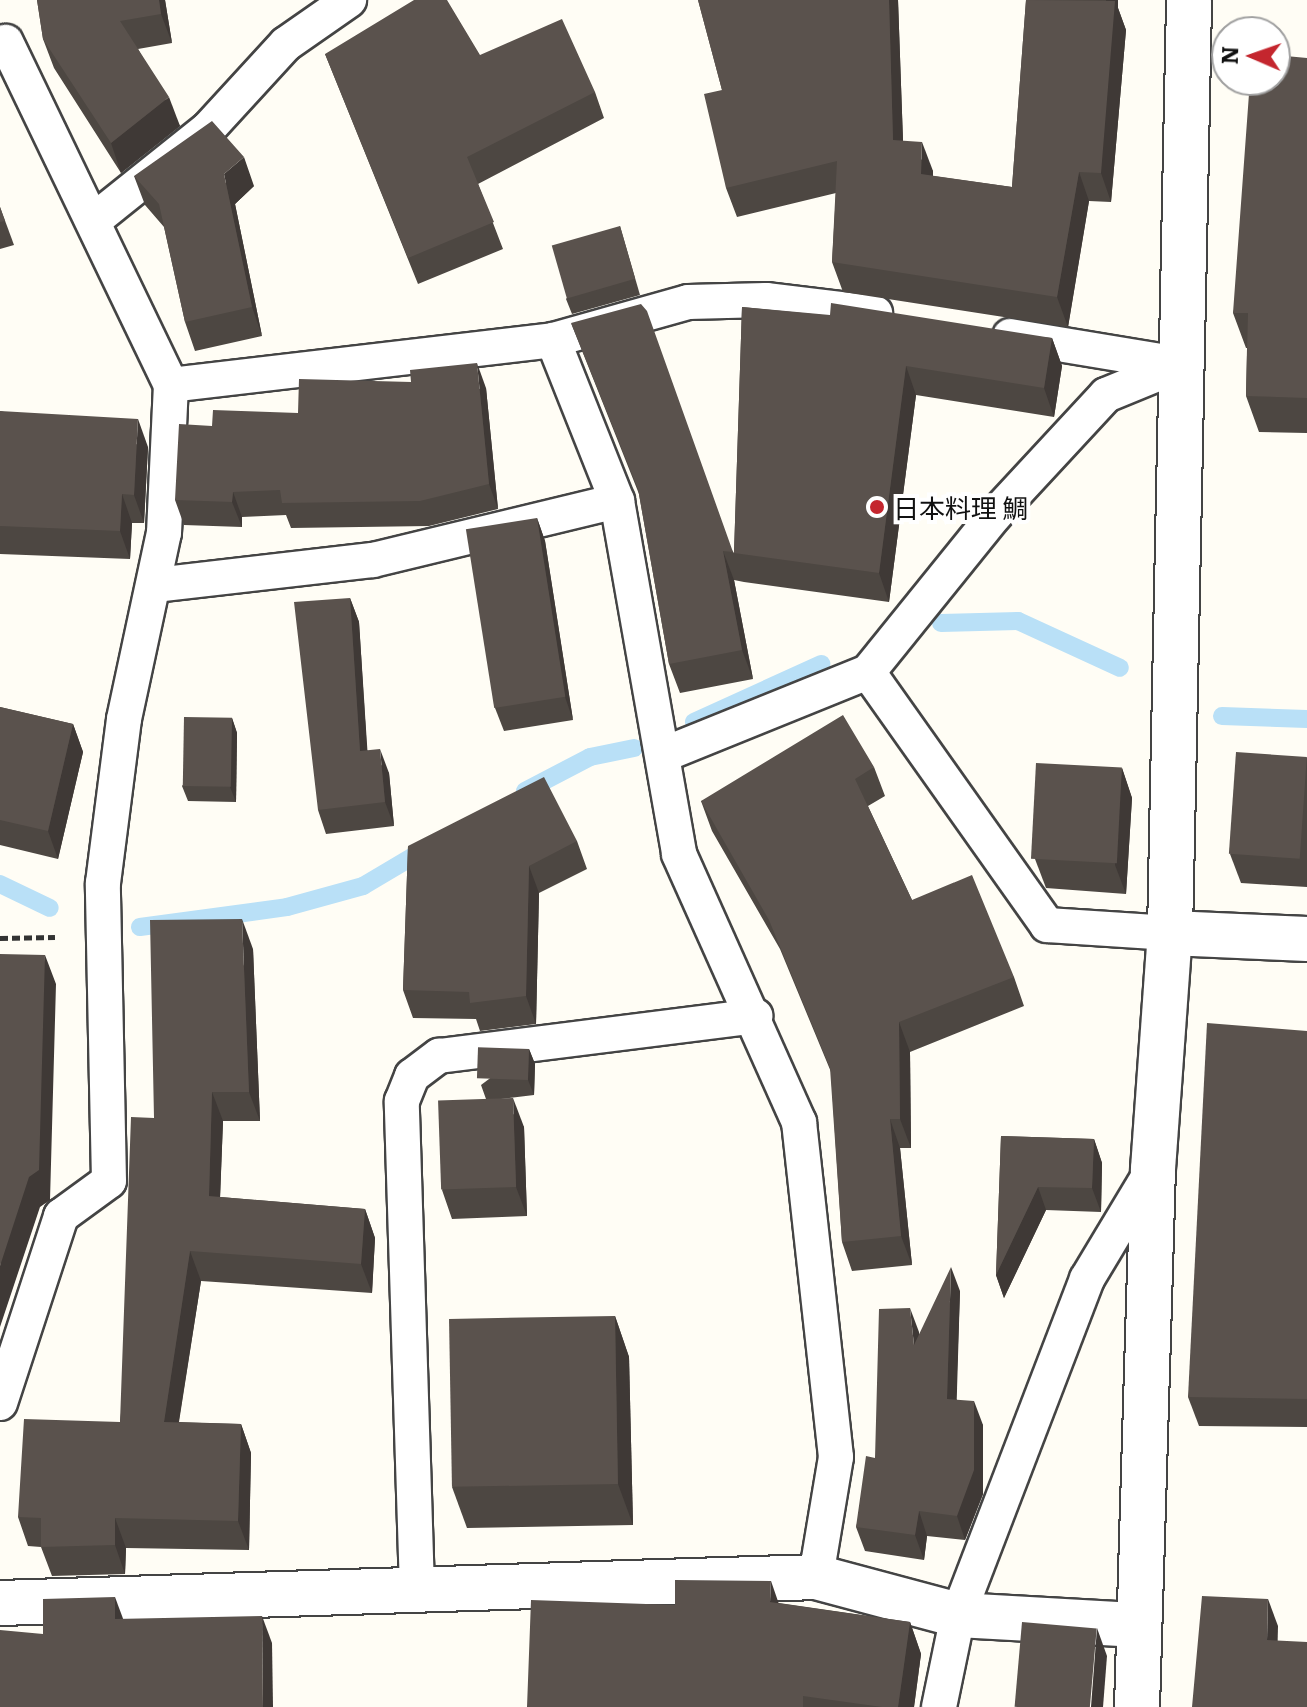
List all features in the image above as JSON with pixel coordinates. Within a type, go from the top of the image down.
[{"type":"street","points":[[1137,1707],[1153,1169],[1170,933],[1179,364],[1189,0]]},
{"type":"street","points":[[1170,933],[1307,939]]},
{"type":"street","points":[[0,1603],[816,1577],[958,1615],[1139,1625]]},
{"type":"lane","points":[[93,221],[208,129],[286,44],[349,0]]},
{"type":"lane","points":[[0,1403],[61,1216],[109,1181],[103,883],[124,719],[156,585],[171,385],[2,39]]},
{"type":"lane","points":[[171,385],[553,340],[688,302],[766,300],[904,318]]},
{"type":"lane","points":[[981,331],[1179,364]]},
{"type":"lane","points":[[553,340],[617,501],[665,754],[679,854],[755,1016],[799,1122],[836,1457],[816,1577]]},
{"type":"lane","points":[[665,754],[868,672],[994,516],[1106,395],[1179,364]]},
{"type":"lane","points":[[156,585],[373,560],[617,501]]},
{"type":"lane","points":[[868,672],[1047,925],[1170,933]]},
{"type":"lane","points":[[417,1589],[402,1101],[412,1076],[439,1056],[755,1016]]},
{"type":"lane","points":[[939,1707],[958,1615],[1087,1279],[1153,1169]]},
{"type":"building","points":[[37,0],[159,0],[161,14],[120,21],[169,97],[111,143],[43,39]]},
{"type":"building","points":[[414,0],[447,0],[480,55],[562,19],[595,92],[467,157],[494,222],[408,258],[325,54]]},
{"type":"building","points":[[698,0],[889,0],[893,140],[922,142],[921,174],[1012,187],[1026,0],[1115,1],[1101,173],[1079,172],[1057,297],[832,262],[837,161],[726,188],[704,94],[722,90]]},
{"type":"building","points":[[1291,56],[1307,58],[1307,398],[1246,396],[1248,313],[1233,313],[1249,96],[1291,96]]},
{"type":"building","points":[[212,121],[244,157],[224,174],[252,307],[185,322],[159,204],[134,176]]},
{"type":"building","points":[[620,226],[635,279],[567,298],[552,246]]},
{"type":"building","points":[[831,303],[1052,338],[1044,388],[906,366],[879,573],[734,553],[742,307],[830,315]]},
{"type":"building","points":[[641,304],[647,311],[733,552],[723,551],[742,650],[669,664],[638,489],[571,323]]},
{"type":"building","points":[[477,363],[489,484],[420,501],[282,503],[280,490],[233,492],[232,502],[175,500],[179,424],[212,426],[213,410],[298,413],[299,379],[411,382],[410,370]]},
{"type":"building","points":[[0,411],[138,419],[134,495],[122,494],[120,531],[0,526]]},
{"type":"building","points":[[537,518],[565,697],[494,708],[466,529]]},
{"type":"building","points":[[350,598],[360,751],[380,749],[385,802],[318,810],[294,602]]},
{"type":"building","points":[[0,707],[73,724],[48,831],[0,820]]},
{"type":"building","points":[[843,715],[874,767],[855,779],[912,900],[972,875],[1014,977],[899,1022],[900,1119],[890,1119],[901,1236],[842,1242],[830,1068],[769,920],[701,801]]},
{"type":"building","points":[[184,717],[232,718],[231,787],[183,786]]},
{"type":"building","points":[[1236,752],[1307,757],[1300,859],[1229,854]]},
{"type":"building","points":[[1036,763],[1122,768],[1117,863],[1031,859]]},
{"type":"building","points":[[544,777],[577,841],[529,866],[526,996],[470,1003],[469,992],[403,990],[408,846]]},
{"type":"building","points":[[242,919],[249,1092],[212,1092],[209,1196],[365,1209],[361,1264],[190,1251],[164,1422],[241,1424],[238,1521],[115,1518],[115,1545],[41,1547],[41,1518],[18,1517],[24,1419],[120,1422],[131,1117],[154,1118],[150,920]]},
{"type":"building","points":[[0,954],[45,955],[39,1170],[29,1177],[0,1266]]},
{"type":"building","points":[[1207,1023],[1307,1031],[1307,1399],[1188,1397]]},
{"type":"building","points":[[478,1047],[529,1049],[528,1080],[477,1078]]},
{"type":"building","points":[[513,1098],[516,1187],[441,1190],[438,1101]]},
{"type":"building","points":[[1001,1136],[1094,1139],[1092,1188],[1038,1187],[996,1275]]},
{"type":"building","points":[[951,1267],[947,1399],[974,1401],[974,1470],[957,1516],[919,1511],[915,1535],[856,1527],[866,1456],[875,1458],[879,1309],[910,1308],[914,1345]]},
{"type":"building","points":[[615,1316],[618,1484],[452,1487],[449,1319]]},
{"type":"building","points":[[675,1580],[771,1581],[770,1602],[910,1622],[898,1707],[803,1696],[803,1707],[527,1707],[531,1600],[675,1605]]},
{"type":"building","points":[[1202,1596],[1268,1599],[1267,1640],[1307,1642],[1307,1707],[1192,1707]]},
{"type":"building","points":[[115,1597],[115,1619],[262,1616],[263,1707],[0,1707],[0,1630],[43,1634],[43,1599]]},
{"type":"building","points":[[1022,1622],[1097,1629],[1090,1707],[1015,1707]]},
{"type":"waterway","points":[[941,623],[1018,621],[1120,668]]},
{"type":"waterway","points":[[694,722],[821,664]]},
{"type":"waterway","points":[[1222,716],[1307,719]]},
{"type":"waterway","points":[[525,791],[590,757],[634,748]]},
{"type":"waterway","points":[[140,927],[287,907],[363,886],[427,848]]},
{"type":"waterway","points":[[0,884],[50,908]]},
{"type":"place","name":"日本料理 鯛","points":[[877,507]]}]
